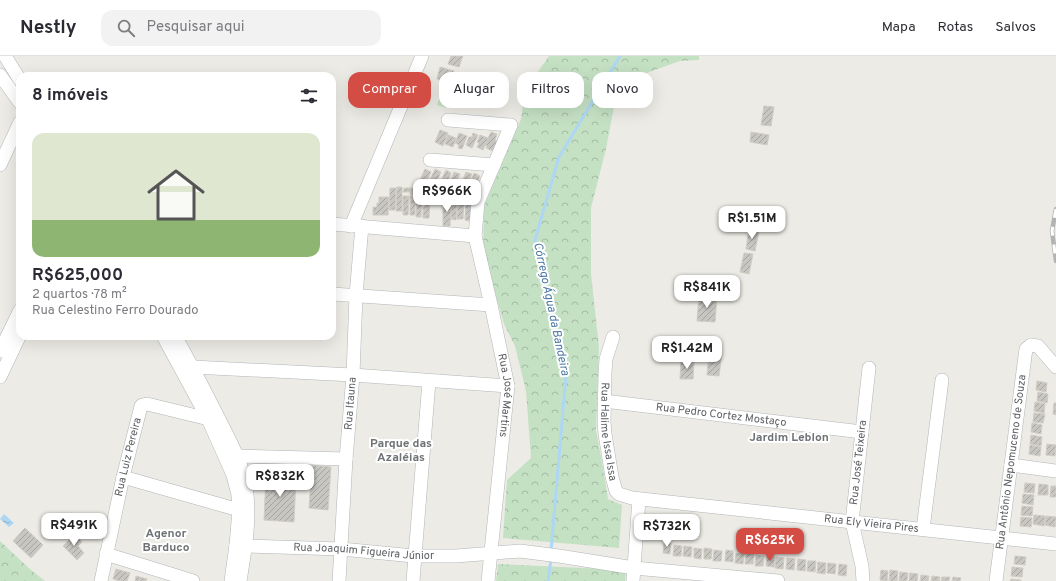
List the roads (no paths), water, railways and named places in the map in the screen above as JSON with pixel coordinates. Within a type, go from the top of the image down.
[{"type":"street","points":[[5,56],[16,74]]},
{"type":"street","name":"Rua Itauna","points":[[339,581],[346,459],[353,375],[356,296],[356,226],[422,56]]},
{"type":"street","points":[[0,75],[16,97]]},
{"type":"street","name":"Rua José Martins","points":[[448,120],[511,125],[478,202],[475,236],[508,386],[488,581]]},
{"type":"street","points":[[0,165],[16,131]]},
{"type":"street","points":[[430,160],[494,165]]},
{"type":"street","points":[[336,224],[475,236]]},
{"type":"street","points":[[336,294],[491,304]]},
{"type":"street","points":[[0,351],[16,318]]},
{"type":"street","name":"Rua Halime Issa Issa","points":[[613,337],[606,359],[604,401],[605,434],[613,484],[619,494],[639,498]]},
{"type":"street","points":[[0,377],[18,340]]},
{"type":"street","points":[[165,340],[237,456],[245,480],[248,524],[231,581]]},
{"type":"street","points":[[177,340],[193,367],[214,420],[233,475],[238,495],[241,545],[240,581]]},
{"type":"street","name":"Rua Antônio Nepomuceno de Souza","points":[[996,581],[1026,349],[1031,345],[1038,346],[1056,367]]},
{"type":"street","points":[[193,367],[353,375],[508,386]]},
{"type":"street","name":"Rua José Teixeira","points":[[863,581],[862,566],[852,522],[869,368]]},
{"type":"street","points":[[413,581],[429,380]]},
{"type":"street","points":[[923,529],[942,380]]},
{"type":"street","name":"Rua Pedro Cortez Mostaço","points":[[604,401],[862,432]]},
{"type":"street","name":"Rua Luiz Pereira","points":[[101,581],[140,408],[142,405],[147,404],[214,420]]},
{"type":"street","points":[[237,456],[346,459]]},
{"type":"street","points":[[1011,465],[1056,471]]},
{"type":"street","points":[[124,477],[238,510]]},
{"type":"street","points":[[634,574],[639,498]]},
{"type":"street","name":"Rua Ely Vieira Pires","points":[[639,498],[1056,544]]},
{"type":"street","points":[[492,539],[520,551],[559,556],[634,574],[778,581]]},
{"type":"street","name":"Rua Joaquim Figueira Júnior","points":[[241,545],[341,549],[414,556],[456,556],[520,551]]},
{"type":"street","points":[[106,554],[193,581]]},
{"type":"water","points":[[4,514],[14,523],[9,527],[0,519]]},
{"type":"waterway","name":"Córrego Água da Bandeira","points":[[551,551],[566,375],[535,240],[559,157],[620,56]]},
{"type":"waterway","name":"Córrego Água da Bandeira","points":[[548,581],[551,559]]},
{"type":"railway","points":[[1056,209],[1052,231],[1056,261]]},
{"type":"district","name":"Jardim Leblon","points":[[789,438]]},
{"type":"district","name":"Parque das Azaléias","points":[[401,451]]},
{"type":"district","name":"Agenor Barduco","points":[[166,541]]}]
